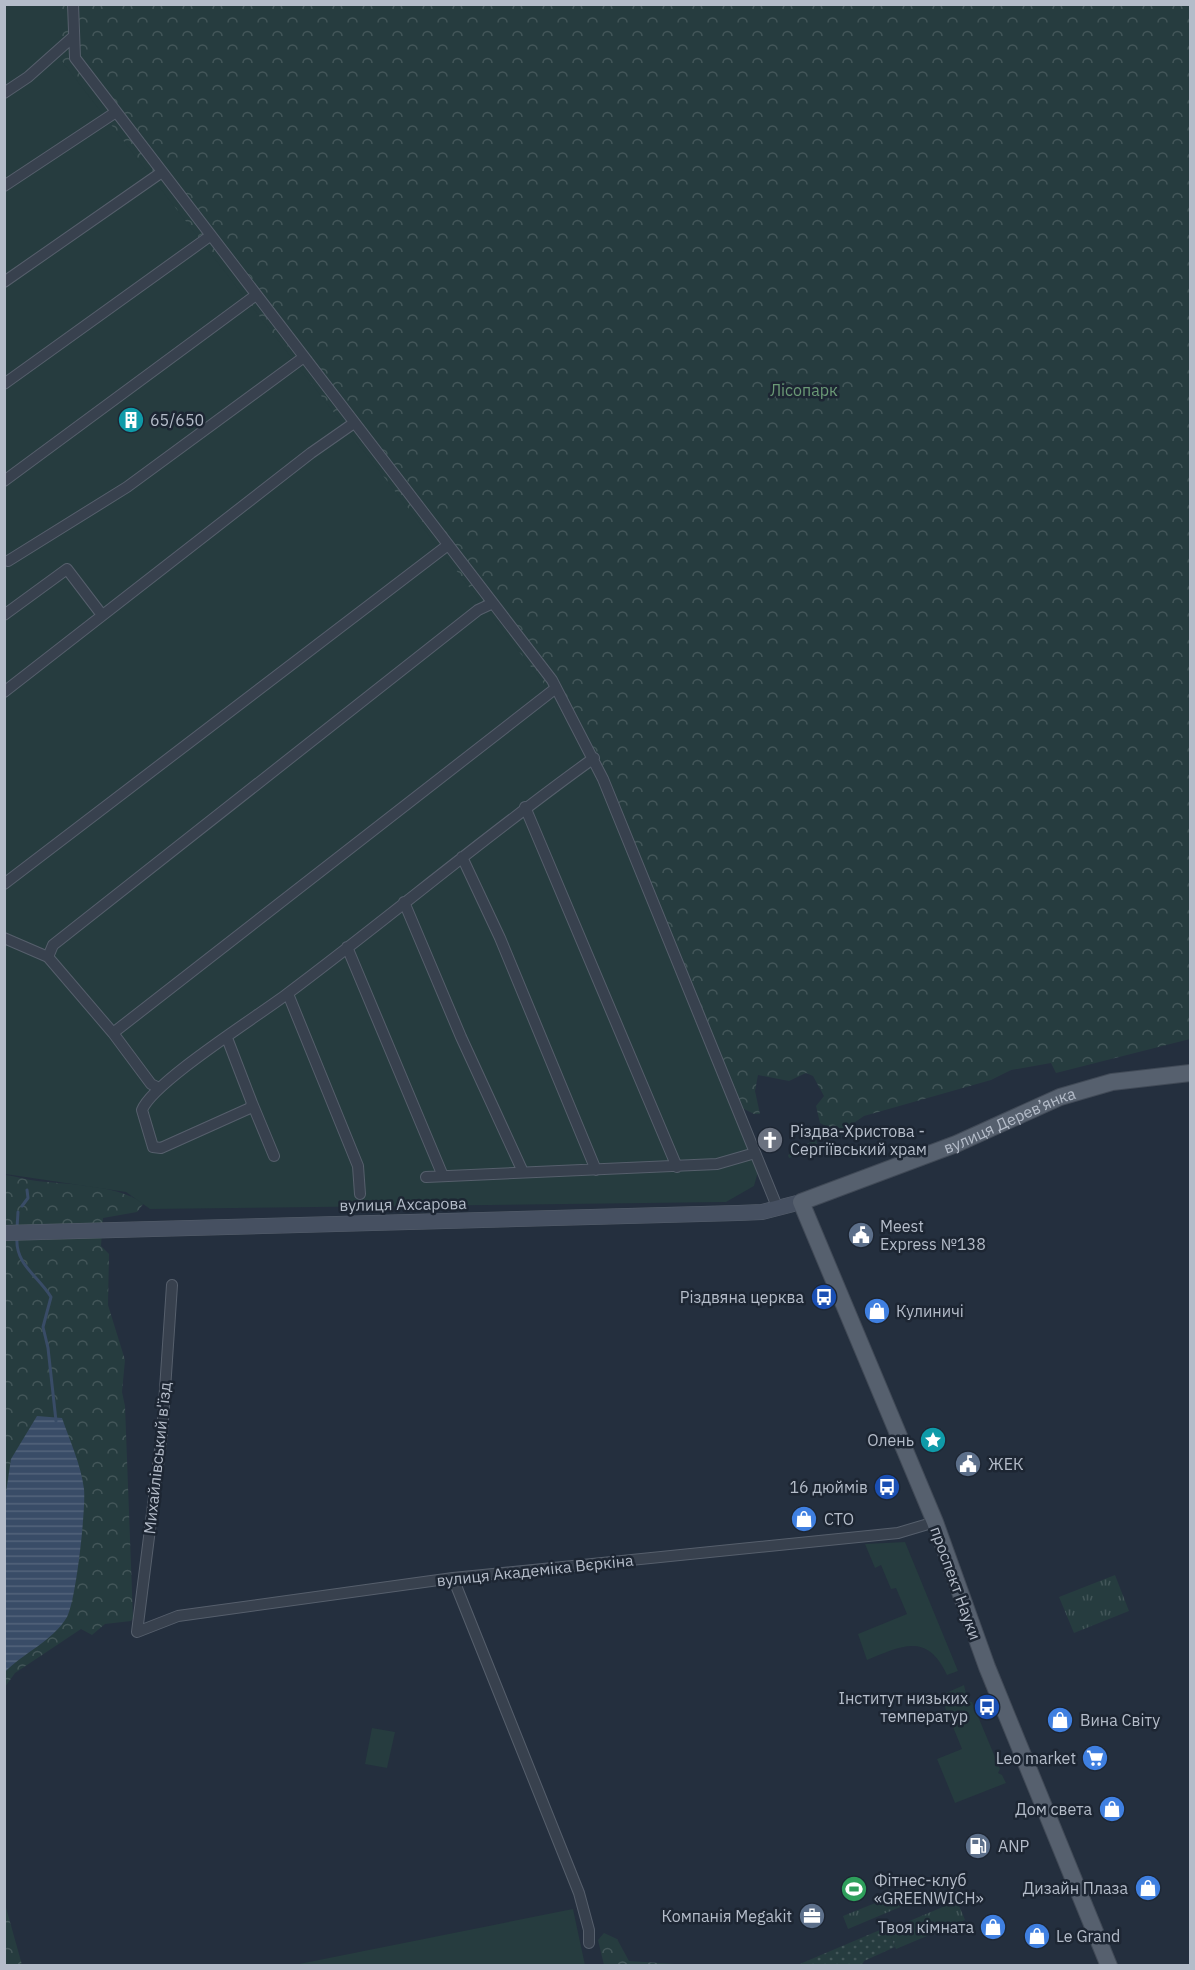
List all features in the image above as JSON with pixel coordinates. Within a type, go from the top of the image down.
[{"type":"main road","name":"вулиця Дерев’янка","points":[[801,1202],[956,1144],[1060,1097],[1112,1082],[1191,1072]]},
{"type":"main road","name":"вулиця Ахсарова","points":[[4,1233],[701,1215],[762,1212],[801,1202]]},
{"type":"main road","name":"проспект Науки","points":[[801,1202],[935,1522],[987,1667],[1110,1965]]},
{"type":"street","points":[[73,4],[75,58],[556,688],[594,758],[778,1209]]},
{"type":"street","points":[[4,93],[28,77],[74,36]]},
{"type":"street","points":[[4,186],[116,112]]},
{"type":"street","points":[[4,282],[162,172]]},
{"type":"street","points":[[4,384],[210,236]]},
{"type":"street","points":[[4,481],[256,295]]},
{"type":"street","points":[[8,561],[127,487],[304,357]]},
{"type":"street","points":[[4,692],[311,453],[354,423]]},
{"type":"street","points":[[4,884],[448,545]]},
{"type":"street","points":[[4,615],[67,569],[102,615]]},
{"type":"street","points":[[48,957],[53,945],[478,610],[493,603]]},
{"type":"street","points":[[113,1033],[556,688]]},
{"type":"street","points":[[252,1103],[245,1112],[157,1148],[150,1143],[141,1110],[159,1088],[288,994],[525,807],[594,758]]},
{"type":"street","points":[[525,807],[677,1167]]},
{"type":"street","points":[[462,857],[500,938],[596,1170]]},
{"type":"street","points":[[404,902],[523,1172]]},
{"type":"street","points":[[4,938],[48,957],[113,1033],[151,1084],[159,1088]]},
{"type":"street","points":[[347,947],[443,1176]]},
{"type":"street","points":[[288,994],[358,1166],[360,1194]]},
{"type":"street","points":[[226,1038],[274,1156]]},
{"type":"street","points":[[426,1177],[677,1167],[717,1164],[755,1153]]},
{"type":"street","name":"Михайлівський в'їзд","points":[[137,1632],[162,1434],[172,1285]]},
{"type":"street","name":"вулиця Академіка Вєркіна","points":[[137,1632],[178,1616],[453,1578],[898,1533],[935,1522]]},
{"type":"street","points":[[453,1578],[579,1893],[589,1930],[589,1943]]},
{"type":"green space","points":[[61,4],[61,60],[548,689],[592,764],[758,1172],[754,1186],[726,1202],[150,1209],[126,1192],[5,1174],[4,5]]},
{"type":"green space","name":"Лісопарк","points":[[61,5],[1190,5],[1190,1039],[1056,1073],[1051,1063],[1011,1070],[991,1080],[864,1116],[839,1133],[820,1123],[816,1106],[824,1096],[813,1076],[806,1073],[789,1081],[758,1075],[755,1091],[760,1114],[744,1109],[738,1113],[61,60]]},
{"type":"green space","points":[[816,1139],[818,1147],[789,1158],[788,1155]]},
{"type":"green space","points":[[5,1175],[105,1189],[119,1192],[144,1203],[137,1212],[103,1218],[101,1246],[109,1254],[108,1305],[125,1360],[122,1392],[125,1406],[133,1618],[131,1621],[105,1624],[92,1635],[81,1629],[15,1673],[5,1687]]},
{"type":"green space","points":[[905,1542],[958,1671],[947,1675],[931,1653],[913,1646],[891,1650],[867,1660],[858,1634],[907,1614],[896,1588],[891,1589],[881,1565],[875,1568],[865,1544]]},
{"type":"green space","points":[[1115,1575],[1129,1611],[1074,1633],[1059,1597]]},
{"type":"green space","points":[[964,1685],[968,1701],[972,1702],[1000,1769],[998,1773],[1002,1775],[1006,1783],[955,1803],[937,1759],[962,1749],[942,1700],[946,1693]]},
{"type":"green space","points":[[372,1728],[395,1732],[387,1768],[365,1764]]},
{"type":"green space","points":[[900,1893],[905,1905],[848,1929],[843,1916]]},
{"type":"green space","points":[[957,1901],[965,1920],[896,1949],[888,1930]]},
{"type":"green space","points":[[5,1904],[22,1965],[5,1965]]},
{"type":"green space","points":[[573,1909],[585,1965],[294,1965]]},
{"type":"green space","points":[[887,1927],[895,1947],[864,1961],[862,1965],[795,1966]]},
{"type":"green space","points":[[604,1933],[617,1939],[629,1961],[690,1965],[604,1965],[598,1940]]},
{"type":"water","points":[[37,1416],[62,1418],[78,1462],[84,1489],[80,1554],[74,1593],[67,1617],[54,1633],[5,1672],[5,1499],[11,1459]]},
{"type":"waterway","points":[[22,1206],[28,1198],[27,1190]]},
{"type":"waterway","points":[[17,1228],[18,1212]]},
{"type":"waterway","points":[[17,1238],[17,1247],[23,1263],[51,1297],[43,1327],[48,1348],[56,1421]]},
{"type":"place","name":"65/650","points":[[131,420]]},
{"type":"place","name":"Різдва-Христова - Сергіївський храм","points":[[770,1140]]},
{"type":"place","name":"Meest Express №138","points":[[861,1235]]},
{"type":"place","name":"Різдвяна церква","points":[[824,1297]]},
{"type":"place","name":"Кулиничі","points":[[877,1311]]},
{"type":"place","name":"Олень","points":[[933,1440]]},
{"type":"place","name":"ЖЕК","points":[[968,1464]]},
{"type":"place","name":"16 дюймів","points":[[887,1487]]},
{"type":"place","name":"СТО","points":[[804,1519]]},
{"type":"place","name":"Інститут низьких температур","points":[[987,1707]]},
{"type":"place","name":"Вина Світу","points":[[1060,1720]]},
{"type":"place","name":"Leo market","points":[[1095,1758]]},
{"type":"place","name":"Дом света","points":[[1112,1809]]},
{"type":"place","name":"ANP","points":[[978,1846]]},
{"type":"place","name":"Дизайн Плаза","points":[[1148,1888]]},
{"type":"place","name":"Фітнес-клуб «GREENWICH»","points":[[854,1889]]},
{"type":"place","name":"Компанія Megakit","points":[[812,1916]]},
{"type":"place","name":"Твоя кімната","points":[[993,1927]]},
{"type":"place","name":"Le Grand","points":[[1037,1936]]}]
